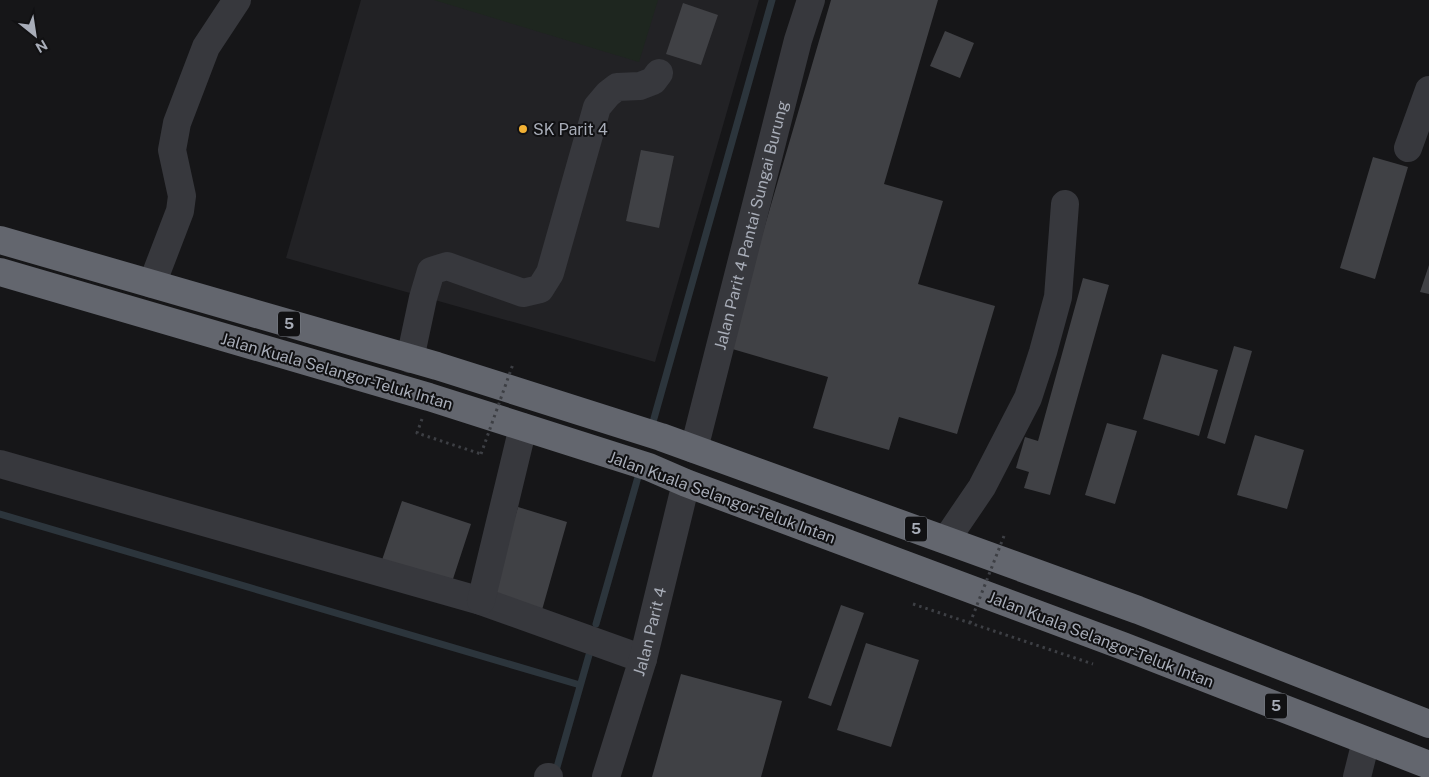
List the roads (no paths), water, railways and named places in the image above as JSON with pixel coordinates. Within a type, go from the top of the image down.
[{"type":"highway","name":"Jalan Kuala Selangor-Teluk Intan","points":[[0,240],[410,359],[694,449],[1138,610],[1429,724]]},
{"type":"highway","name":"Jalan Kuala Selangor-Teluk Intan","points":[[0,272],[429,397],[649,468],[1116,643],[1429,765]]},
{"type":"street","points":[[152,284],[180,211],[182,196],[172,150],[177,123],[206,47],[238,0]]},
{"type":"street","name":"Jalan Parit 4 Pantai Sungai Burung","points":[[694,449],[798,40],[811,0]]},
{"type":"street","points":[[410,359],[423,298],[431,271],[447,266],[523,293],[540,289],[550,273],[596,107],[617,87],[640,86],[654,81],[659,73]]},
{"type":"street","points":[[1408,148],[1429,90]]},
{"type":"street","points":[[946,540],[982,487],[1028,398],[1058,297],[1065,204]]},
{"type":"street","points":[[481,601],[524,427]]},
{"type":"street","points":[[0,464],[481,601],[643,659]]},
{"type":"street","name":"Jalan Parit 4","points":[[606,777],[643,659],[686,483]]},
{"type":"street","points":[[1357,777],[1366,741]]},
{"type":"waterway","points":[[651,429],[772,0]]},
{"type":"waterway","points":[[596,624],[640,470]]},
{"type":"waterway","points":[[0,514],[580,685]]},
{"type":"waterway","points":[[555,774],[589,655]]},
{"type":"place","name":"SK Parit 4","points":[[523,129]]}]
